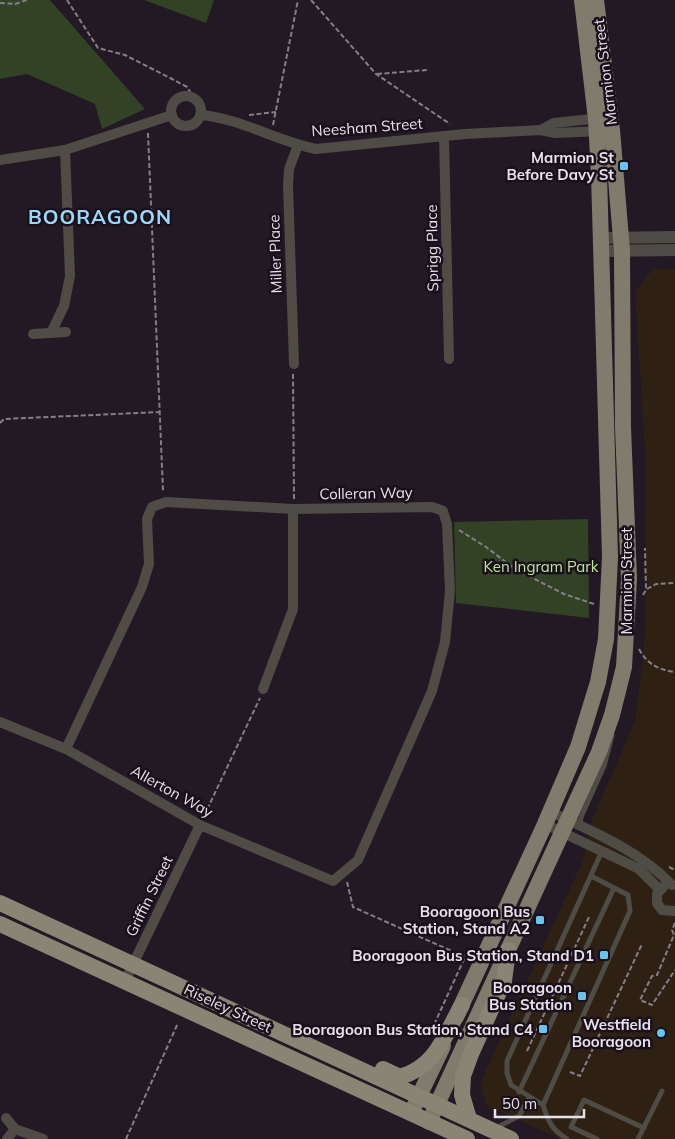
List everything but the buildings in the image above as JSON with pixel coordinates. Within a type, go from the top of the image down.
[{"type":"highway","name":"Riseley Street","points":[[0,903],[437,1103],[511,1139]]},
{"type":"highway","name":"Riseley Street","points":[[0,924],[467,1139]]},
{"type":"highway","points":[[469,1119],[462,1095],[463,1076],[504,981],[508,950]]},
{"type":"highway","points":[[306,1044],[331,1044],[400,1076],[415,1072],[430,1060],[462,1005]]},
{"type":"main road","name":"Marmion Street","points":[[429,1122],[508,950],[570,826],[612,715],[624,667],[629,579],[623,427],[621,244],[604,124],[582,0]]},
{"type":"main road","name":"Marmion Street","points":[[411,1113],[548,818],[578,747],[598,682],[608,611],[610,557],[601,244],[604,124],[596,0]]},
{"type":"street","points":[[0,160],[65,150],[172,115],[172,106],[176,101],[186,96],[194,98],[200,104],[200,115]]},
{"type":"street","name":"Neesham Street","points":[[172,115],[176,122],[186,126],[197,121],[200,115],[221,116],[271,136],[316,149],[465,134],[541,130],[555,133],[604,124]]},
{"type":"street","name":"Sprigg Place","points":[[444,136],[449,359]]},
{"type":"street","name":"Miller Place","points":[[294,364],[288,185],[289,169],[298,145]]},
{"type":"street","points":[[51,333],[64,306],[70,276],[65,150]]},
{"type":"street","points":[[621,244],[675,237]]},
{"type":"street","points":[[601,244],[621,244],[675,250]]},
{"type":"street","points":[[33,334],[66,332]]},
{"type":"street","points":[[66,750],[142,587],[149,564],[146,520],[152,507],[166,502]]},
{"type":"street","name":"Colleran Way","points":[[166,502],[293,509],[432,506],[443,511],[447,524]]},
{"type":"street","points":[[263,689],[293,609],[293,509]]},
{"type":"street","points":[[345,872],[358,860],[432,690],[445,642],[450,591],[447,524]]},
{"type":"street","name":"Allerton Way","points":[[0,722],[66,750],[200,825],[333,881],[345,872]]},
{"type":"street","points":[[548,818],[640,858],[673,886]]},
{"type":"street","name":"Griffin Street","points":[[126,981],[200,825]]},
{"type":"street","points":[[570,826],[602,851],[638,869],[660,890]]},
{"type":"street","points":[[673,886],[660,890],[656,898],[659,907],[666,912],[675,911]]},
{"type":"street","points":[[6,1118],[15,1129],[42,1139]]},
{"type":"street","points":[[7,1139],[15,1129]]},
{"type":"lane","points":[[543,1105],[519,1092],[511,1085],[507,1073],[508,1061],[602,851]]},
{"type":"lane","points":[[567,1139],[557,1133],[549,1124],[543,1105],[630,911],[628,895],[591,876]]},
{"type":"lane","points":[[519,1092],[614,888]]},
{"type":"lane","points":[[638,1139],[662,1091]]},
{"type":"lane","points":[[492,1130],[519,1116],[529,1098]]},
{"type":"lane","points":[[596,1139],[571,1127],[584,1100],[644,1128]]},
{"type":"path","points":[[0,3],[15,4],[28,0]]},
{"type":"path","points":[[67,0],[98,48],[125,55],[187,88],[194,98]]},
{"type":"path","points":[[271,136],[298,0]]},
{"type":"path","points":[[311,0],[376,74],[465,134]]},
{"type":"path","points":[[376,74],[427,70]]},
{"type":"path","points":[[238,123],[245,115],[276,112]]},
{"type":"path","points":[[147,122],[161,412],[162,487],[166,502]]},
{"type":"path","points":[[293,509],[295,485],[292,393],[294,364]]},
{"type":"path","points":[[0,423],[4,419],[161,412]]},
{"type":"path","points":[[447,524],[486,547],[515,569],[564,594],[593,604]]},
{"type":"path","points":[[646,590],[656,584],[675,583]]},
{"type":"path","points":[[638,642],[640,651],[647,662],[659,669],[675,672]]},
{"type":"path","points":[[200,825],[257,707],[263,689]]},
{"type":"path","points":[[345,872],[353,907],[465,957],[433,1028]]},
{"type":"path","points":[[527,1051],[589,917]]},
{"type":"path","points":[[675,923],[672,930],[674,935],[657,975],[652,976],[640,1000],[652,1005],[675,970]]},
{"type":"path","points":[[570,1072],[580,1076],[642,944]]},
{"type":"path","points":[[126,1139],[180,1017]]},
{"type":"shaded area","points":[[653,269],[675,269],[675,1139],[560,1139],[486,1105],[480,1083],[583,860],[592,820],[635,721],[644,647],[646,469],[635,291]]},
{"type":"green space","points":[[0,0],[50,0],[145,109],[102,129],[95,104],[27,74],[0,79]]},
{"type":"green space","points":[[144,0],[214,0],[206,23]]},
{"type":"green space","name":"Ken Ingram Park","points":[[588,519],[589,618],[456,603],[454,522]]},
{"type":"place","name":"Marmion St Before Davy St","points":[[624,166]]},
{"type":"place","name":"Booragoon Bus Station, Stand A2","points":[[540,920]]},
{"type":"place","name":"Booragoon Bus Station, Stand D1","points":[[604,955]]},
{"type":"place","name":"Booragoon Bus Station","points":[[582,996]]},
{"type":"place","name":"Booragoon Bus Station, Stand C4","points":[[543,1029]]},
{"type":"place","name":"Westfield Booragoon","points":[[661,1033]]},
{"type":"district","name":"BOORAGOON","points":[[100,216]]}]
